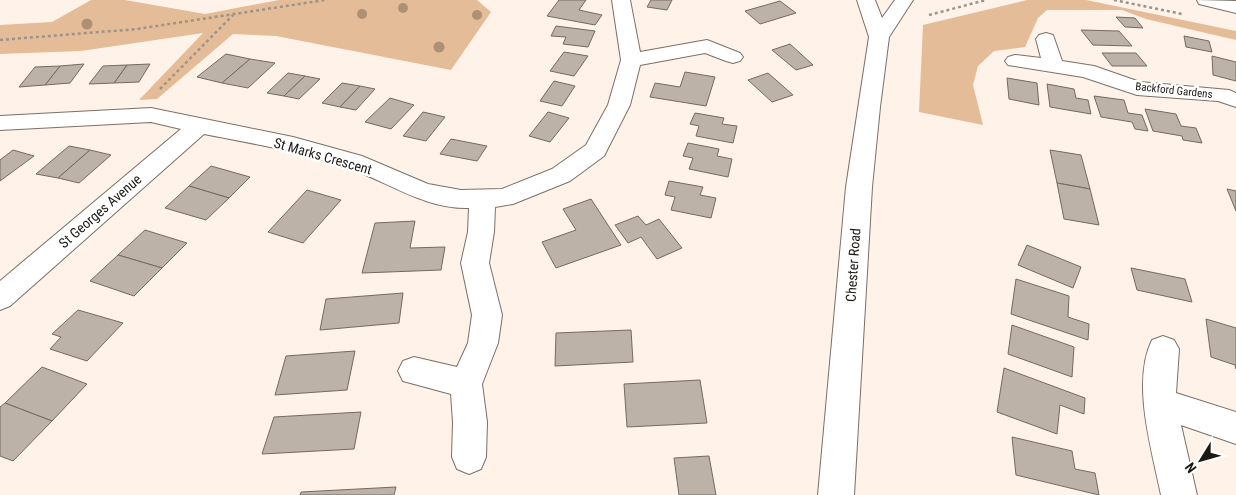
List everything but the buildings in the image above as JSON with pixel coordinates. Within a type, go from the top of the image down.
[{"type":"main road","name":"St Marks Crescent","points":[[0,123],[151,115],[292,145],[362,164],[423,192],[461,199],[504,198],[561,175],[595,150],[619,105],[631,60],[622,0]]},
{"type":"main road","name":"Chester Road","points":[[866,0],[879,37]]},
{"type":"main road","name":"Chester Road","points":[[836,495],[859,187],[879,37],[904,0]]},
{"type":"main road","points":[[1206,0],[1236,7]]},
{"type":"main road","points":[[631,60],[712,39],[733,57]]},
{"type":"main road","points":[[1046,39],[1053,65]]},
{"type":"main road","name":"Backford Gardens","points":[[1015,61],[1053,65],[1086,72],[1137,88],[1221,94],[1236,100]]},
{"type":"main road","name":"St Georges Avenue","points":[[0,298],[200,125]]},
{"type":"main road","points":[[469,457],[470,422],[466,384],[483,343],[487,315],[476,263],[481,232],[482,198]]},
{"type":"main road","points":[[1163,349],[1159,403],[1179,495]]},
{"type":"main road","points":[[414,371],[466,384]]},
{"type":"main road","points":[[1159,403],[1236,428]]},
{"type":"path","points":[[0,40],[137,29],[325,0]]},
{"type":"path","points":[[1114,0],[1190,16]]},
{"type":"path","points":[[133,116],[234,14]]},
{"type":"shaded area","points":[[91,0],[125,0],[205,14],[279,0],[477,0],[491,12],[451,70],[276,36],[233,34],[157,99],[139,100],[203,33],[81,51],[0,54],[0,25],[52,22]]},
{"type":"shaded area","points":[[1027,0],[1086,0],[1236,31],[1236,40],[1146,19],[1122,10],[1047,10],[1038,18],[1025,47],[994,51],[978,66],[973,85],[983,125],[919,112],[923,25]]}]
